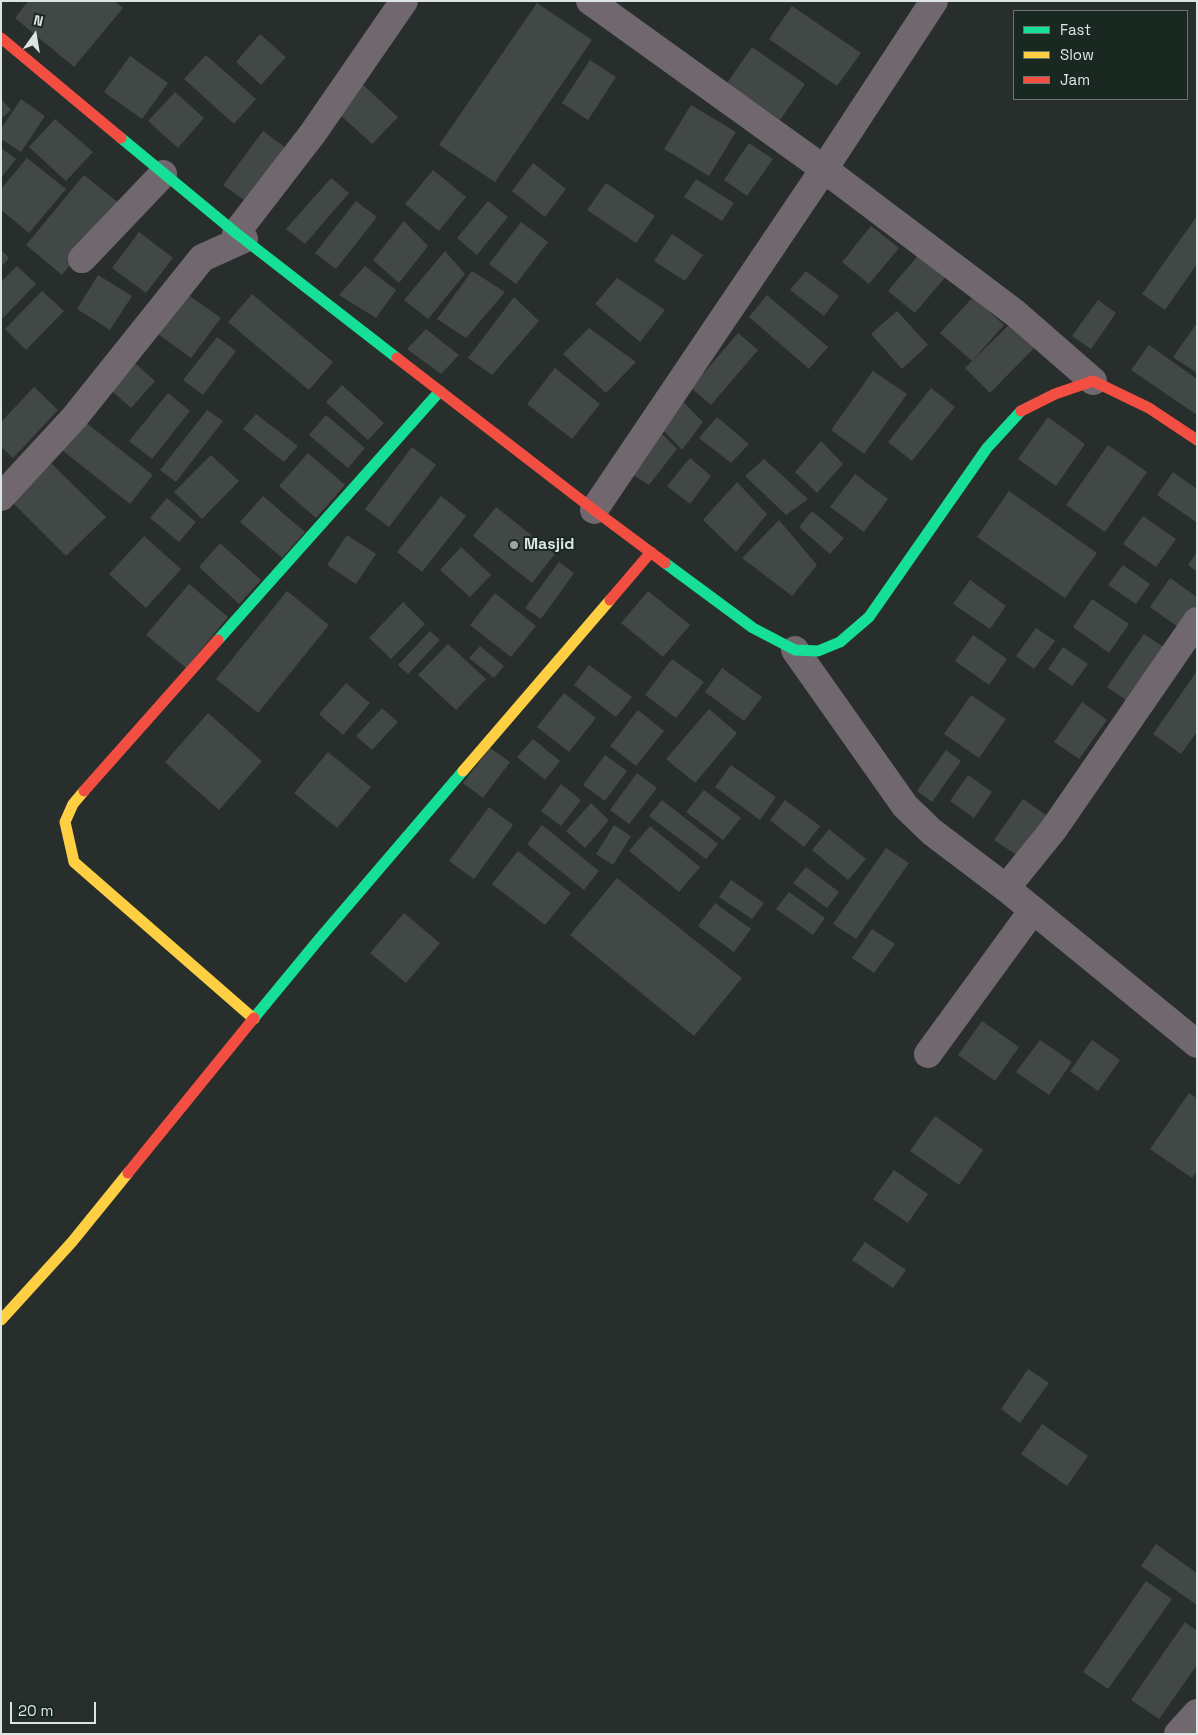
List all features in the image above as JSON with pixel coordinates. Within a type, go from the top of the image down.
[{"type":"street","points":[[1,497],[74,418],[202,258],[240,236],[404,1]]},
{"type":"street","points":[[590,1],[824,169],[1015,313],[1093,381],[1149,408],[1197,440]]},
{"type":"street","points":[[594,510],[824,169],[934,1]]},
{"type":"street","points":[[1,38],[20,56],[240,236],[594,510],[753,628],[795,650],[818,651],[840,642],[869,617],[987,448],[1022,410],[1055,394],[1093,381]]},
{"type":"street","points":[[82,259],[163,174]]},
{"type":"street","points":[[254,1019],[74,862],[65,822],[73,804],[440,391]]},
{"type":"street","points":[[1,1320],[72,1242],[320,938],[651,552]]},
{"type":"street","points":[[1006,888],[1053,830],[1197,621]]},
{"type":"street","points":[[795,650],[905,806],[932,832],[1006,888],[1197,1044]]},
{"type":"street","points":[[928,1054],[1033,910]]},
{"type":"street","points":[[1178,1734],[1197,1713]]},
{"type":"building","points":[[28,1],[115,1],[123,8],[74,67],[15,18]]},
{"type":"building","points":[[537,3],[592,40],[495,182],[439,145]]},
{"type":"building","points":[[792,6],[861,53],[837,86],[769,39]]},
{"type":"building","points":[[260,34],[286,57],[261,85],[236,62]]},
{"type":"building","points":[[752,47],[805,84],[780,120],[727,83]]},
{"type":"building","points":[[206,55],[256,99],[234,124],[184,79]]},
{"type":"building","points":[[130,56],[168,83],[142,119],[104,92]]},
{"type":"building","points":[[590,60],[616,77],[588,120],[562,103]]},
{"type":"building","points":[[362,84],[398,117],[372,144],[336,111]]},
{"type":"building","points":[[175,92],[204,118],[178,148],[148,121]]},
{"type":"building","points":[[1,99],[11,110],[1,119]]},
{"type":"building","points":[[21,99],[45,116],[21,152],[1,139],[1,129]]},
{"type":"building","points":[[691,105],[736,132],[709,176],[664,149]]},
{"type":"building","points":[[55,119],[93,152],[66,181],[29,147]]},
{"type":"building","points":[[263,131],[290,151],[251,205],[223,185]]},
{"type":"building","points":[[749,143],[773,159],[747,196],[724,180]]},
{"type":"building","points":[[1,148],[16,159],[1,178]]},
{"type":"building","points":[[27,158],[66,189],[29,233],[1,210],[1,189]]},
{"type":"building","points":[[533,163],[566,189],[545,217],[512,191]]},
{"type":"building","points":[[433,170],[466,197],[439,231],[405,204]]},
{"type":"building","points":[[84,175],[120,204],[62,275],[26,245]]},
{"type":"building","points":[[331,178],[349,193],[305,244],[286,229]]},
{"type":"building","points":[[696,179],[734,203],[722,221],[684,197]]},
{"type":"building","points":[[606,183],[655,216],[636,243],[587,210]]},
{"type":"building","points":[[356,201],[377,217],[336,269],[315,253]]},
{"type":"building","points":[[488,201],[508,217],[477,255],[457,238]]},
{"type":"building","points":[[1197,216],[1197,264],[1165,310],[1142,294]]},
{"type":"building","points":[[404,221],[428,246],[399,283],[373,260]]},
{"type":"building","points":[[521,222],[548,242],[516,284],[489,264]]},
{"type":"building","points":[[871,226],[899,248],[869,284],[842,262]]},
{"type":"building","points":[[139,232],[173,258],[146,293],[112,268]]},
{"type":"building","points":[[672,234],[703,255],[685,281],[654,261]]},
{"type":"building","points":[[1,250],[9,258],[1,267]]},
{"type":"building","points":[[445,251],[465,274],[428,319],[404,300]]},
{"type":"building","points":[[920,253],[947,275],[915,313],[888,291]]},
{"type":"building","points":[[17,266],[36,284],[1,320],[1,282]]},
{"type":"building","points":[[365,266],[396,290],[376,318],[339,295]]},
{"type":"building","points":[[472,271],[505,292],[466,338],[437,319]]},
{"type":"building","points":[[806,271],[839,296],[824,316],[790,290]]},
{"type":"building","points":[[98,275],[132,296],[110,330],[77,309]]},
{"type":"building","points":[[617,278],[665,310],[640,342],[595,304]]},
{"type":"building","points":[[42,291],[64,311],[26,350],[5,329]]},
{"type":"building","points":[[184,292],[221,318],[191,358],[155,332]]},
{"type":"building","points":[[252,294],[333,362],[309,390],[228,322]]},
{"type":"building","points":[[767,295],[828,347],[809,369],[749,317]]},
{"type":"building","points":[[514,297],[539,321],[492,375],[468,358]]},
{"type":"building","points":[[973,297],[1004,325],[972,361],[940,333]]},
{"type":"building","points":[[1098,300],[1116,313],[1091,349],[1072,336]]},
{"type":"building","points":[[897,311],[928,345],[902,369],[871,334]]},
{"type":"building","points":[[1011,323],[1035,347],[990,393],[965,368]]},
{"type":"building","points":[[1197,323],[1197,373],[1173,357]]},
{"type":"building","points":[[589,328],[636,362],[606,393],[563,354]]},
{"type":"building","points":[[426,329],[459,355],[441,374],[407,349]]},
{"type":"building","points":[[738,333],[758,350],[711,405],[691,388]]},
{"type":"building","points":[[217,337],[236,351],[203,395],[183,380]]},
{"type":"building","points":[[1149,345],[1197,379],[1197,415],[1131,370]]},
{"type":"building","points":[[129,358],[155,381],[131,408],[105,385]]},
{"type":"building","points":[[555,368],[600,404],[572,439],[527,404]]},
{"type":"building","points":[[873,371],[907,394],[864,454],[831,430]]},
{"type":"building","points":[[342,385],[384,423],[368,440],[326,402]]},
{"type":"building","points":[[34,387],[58,410],[13,458],[1,447],[1,422]]},
{"type":"building","points":[[931,388],[955,407],[912,461],[888,442]]},
{"type":"building","points":[[168,393],[190,411],[152,459],[129,441]]},
{"type":"building","points":[[683,402],[703,422],[682,450],[662,429]]},
{"type":"building","points":[[207,410],[223,421],[176,482],[160,470]]},
{"type":"building","points":[[256,414],[298,446],[284,462],[243,429]]},
{"type":"building","points":[[326,415],[365,448],[348,468],[309,435]]},
{"type":"building","points":[[717,417],[749,444],[731,463],[699,438]]},
{"type":"building","points":[[1048,417],[1085,444],[1056,486],[1018,459]]},
{"type":"building","points":[[85,422],[153,475],[130,504],[62,450]]},
{"type":"building","points":[[659,431],[677,449],[649,485],[627,471]]},
{"type":"building","points":[[821,441],[843,464],[817,493],[795,472]]},
{"type":"building","points":[[1108,445],[1147,472],[1105,532],[1066,505]]},
{"type":"building","points":[[412,447],[436,465],[389,527],[365,509]]},
{"type":"building","points":[[308,453],[345,485],[316,518],[279,486]]},
{"type":"building","points":[[211,455],[239,481],[202,519],[174,492]]},
{"type":"building","points":[[690,458],[711,476],[690,504],[667,486]]},
{"type":"building","points":[[764,459],[808,499],[786,515],[745,476]]},
{"type":"building","points":[[48,460],[106,517],[66,556],[9,499]]},
{"type":"building","points":[[1173,472],[1197,489],[1196,522],[1157,495]]},
{"type":"building","points":[[855,474],[888,499],[864,532],[830,507]]},
{"type":"building","points":[[737,482],[767,514],[736,552],[703,520]]},
{"type":"building","points":[[1009,491],[1097,553],[1065,598],[977,537]]},
{"type":"building","points":[[263,496],[305,532],[282,558],[240,522]]},
{"type":"building","points":[[441,496],[466,516],[422,572],[397,552]]},
{"type":"building","points":[[167,498],[196,522],[179,542],[150,518]]},
{"type":"building","name":"Masjid","points":[[496,507],[555,554],[532,583],[473,536]]},
{"type":"building","points":[[812,511],[844,538],[830,554],[799,527]]},
{"type":"building","points":[[1143,516],[1176,539],[1156,567],[1123,544]]},
{"type":"building","points":[[779,520],[817,565],[792,596],[742,558]]},
{"type":"building","points":[[347,535],[376,554],[356,584],[327,565]]},
{"type":"building","points":[[144,536],[181,569],[146,608],[109,574]]},
{"type":"building","points":[[220,543],[261,580],[239,604],[199,567]]},
{"type":"building","points":[[461,547],[491,575],[470,597],[440,570]]},
{"type":"building","points":[[1197,552],[1197,572],[1188,565]]},
{"type":"building","points":[[559,562],[574,573],[541,619],[525,608]]},
{"type":"building","points":[[1123,565],[1150,584],[1136,604],[1108,585]]},
{"type":"building","points":[[1170,578],[1197,597],[1197,615],[1185,632],[1150,607]]},
{"type":"building","points":[[970,580],[1006,606],[990,629],[953,604]]},
{"type":"building","points":[[189,584],[228,617],[186,668],[146,635]]},
{"type":"building","points":[[287,591],[329,625],[258,713],[216,679]]},
{"type":"building","points":[[648,591],[690,625],[663,657],[621,623]]},
{"type":"building","points":[[495,593],[536,626],[511,657],[470,625]]},
{"type":"building","points":[[1092,599],[1129,624],[1109,653],[1073,627]]},
{"type":"building","points":[[403,602],[425,624],[391,659],[369,638]]},
{"type":"building","points":[[1036,628],[1055,641],[1034,669],[1016,656]]},
{"type":"building","points":[[430,631],[440,640],[408,674],[398,665]]},
{"type":"building","points":[[1144,634],[1171,652],[1133,705],[1107,687]]},
{"type":"building","points":[[973,635],[1007,659],[989,685],[955,661]]},
{"type":"building","points":[[448,644],[486,679],[456,710],[418,675]]},
{"type":"building","points":[[480,646],[504,666],[494,678],[469,658]]},
{"type":"building","points":[[1063,647],[1088,664],[1072,686],[1048,669]]},
{"type":"building","points":[[672,659],[704,682],[676,718],[645,695]]},
{"type":"building","points":[[589,665],[632,697],[616,717],[574,685]]},
{"type":"building","points":[[722,668],[762,697],[744,721],[705,692]]},
{"type":"building","points":[[1197,671],[1197,732],[1181,754],[1153,734]]},
{"type":"building","points":[[346,683],[370,703],[343,735],[319,714]]},
{"type":"building","points":[[564,693],[596,718],[569,752],[537,727]]},
{"type":"building","points":[[971,695],[1006,719],[979,758],[944,734]]},
{"type":"building","points":[[1082,702],[1107,720],[1079,759],[1054,742]]},
{"type":"building","points":[[382,708],[398,722],[372,750],[356,736]]},
{"type":"building","points":[[709,709],[737,733],[695,783],[666,759]]},
{"type":"building","points":[[638,710],[664,731],[636,766],[610,746]]},
{"type":"building","points":[[208,713],[262,761],[219,810],[165,762]]},
{"type":"building","points":[[533,739],[560,761],[545,780],[517,757]]},
{"type":"building","points":[[490,748],[510,762],[483,798],[463,783]]},
{"type":"building","points":[[946,750],[961,761],[932,802],[917,791]]},
{"type":"building","points":[[328,752],[371,787],[337,828],[294,793]]},
{"type":"building","points":[[605,755],[627,771],[605,801],[583,785]]},
{"type":"building","points":[[731,765],[776,797],[760,820],[715,787]]},
{"type":"building","points":[[637,773],[657,788],[629,824],[610,810]]},
{"type":"building","points":[[968,775],[992,792],[974,818],[950,801]]},
{"type":"building","points":[[561,784],[581,800],[561,826],[541,811]]},
{"type":"building","points":[[704,790],[741,818],[723,840],[686,812]]},
{"type":"building","points":[[1023,799],[1053,820],[1024,860],[994,840]]},
{"type":"building","points":[[662,800],[718,844],[706,859],[649,816]]},
{"type":"building","points":[[785,800],[820,826],[804,847],[770,820]]},
{"type":"building","points":[[591,803],[609,820],[585,848],[566,831]]},
{"type":"building","points":[[489,807],[513,825],[474,879],[449,861]]},
{"type":"building","points":[[542,825],[599,871],[584,890],[527,844]]},
{"type":"building","points":[[614,825],[631,836],[613,865],[596,854]]},
{"type":"building","points":[[650,826],[700,867],[679,892],[629,851]]},
{"type":"building","points":[[829,829],[866,859],[848,880],[812,850]]},
{"type":"building","points":[[886,848],[909,863],[856,939],[833,924]]},
{"type":"building","points":[[518,851],[571,893],[545,925],[492,884]]},
{"type":"building","points":[[806,867],[839,892],[827,908],[793,883]]},
{"type":"building","points":[[617,878],[742,978],[694,1036],[570,935]]},
{"type":"building","points":[[731,880],[764,903],[752,919],[719,897]]},
{"type":"building","points":[[789,892],[825,918],[813,935],[776,909]]},
{"type":"building","points":[[715,903],[751,929],[734,952],[698,926]]},
{"type":"building","points":[[404,913],[440,943],[406,983],[370,953]]},
{"type":"building","points":[[872,929],[895,944],[874,973],[852,958]]},
{"type":"building","points":[[982,1021],[1019,1047],[995,1081],[958,1055]]},
{"type":"building","points":[[1040,1040],[1072,1062],[1049,1095],[1016,1072]]},
{"type":"building","points":[[1092,1040],[1120,1060],[1098,1091],[1070,1071]]},
{"type":"building","points":[[1189,1093],[1197,1098],[1197,1171],[1192,1178],[1150,1149]]},
{"type":"building","points":[[935,1116],[983,1150],[959,1185],[910,1151]]},
{"type":"building","points":[[894,1170],[928,1194],[908,1223],[873,1199]]},
{"type":"building","points":[[865,1242],[906,1270],[893,1288],[852,1260]]},
{"type":"building","points":[[1028,1369],[1049,1383],[1020,1423],[1001,1409]]},
{"type":"building","points":[[1042,1424],[1088,1456],[1067,1486],[1021,1454]]},
{"type":"building","points":[[1156,1544],[1197,1573],[1197,1605],[1141,1566]]},
{"type":"building","points":[[1146,1581],[1172,1599],[1108,1689],[1083,1672]]},
{"type":"building","points":[[1185,1622],[1197,1631],[1197,1665],[1159,1719],[1131,1700]]},
{"type":"traffic: fast","points":[[121,138],[236,233],[397,358]]},
{"type":"traffic: fast","points":[[218,640],[440,391]]},
{"type":"traffic: fast","points":[[665,563],[753,628],[795,650],[818,651],[840,642],[869,617],[987,448],[1021,411]]},
{"type":"traffic: fast","points":[[254,1018],[463,771]]},
{"type":"traffic: slow","points":[[463,771],[610,600]]},
{"type":"traffic: slow","points":[[84,791],[73,804],[65,822],[74,862],[254,1019]]},
{"type":"traffic: slow","points":[[1,1320],[72,1242],[128,1173]]},
{"type":"traffic: jam","points":[[1,38],[121,138]]},
{"type":"traffic: jam","points":[[397,358],[665,563]]},
{"type":"traffic: jam","points":[[1021,411],[1055,394],[1093,381],[1149,408],[1197,440]]},
{"type":"traffic: jam","points":[[610,600],[651,552]]},
{"type":"traffic: jam","points":[[84,791],[218,640]]},
{"type":"traffic: jam","points":[[128,1173],[254,1018]]},
{"type":"place","name":"Masjid","points":[[514,545]]}]
